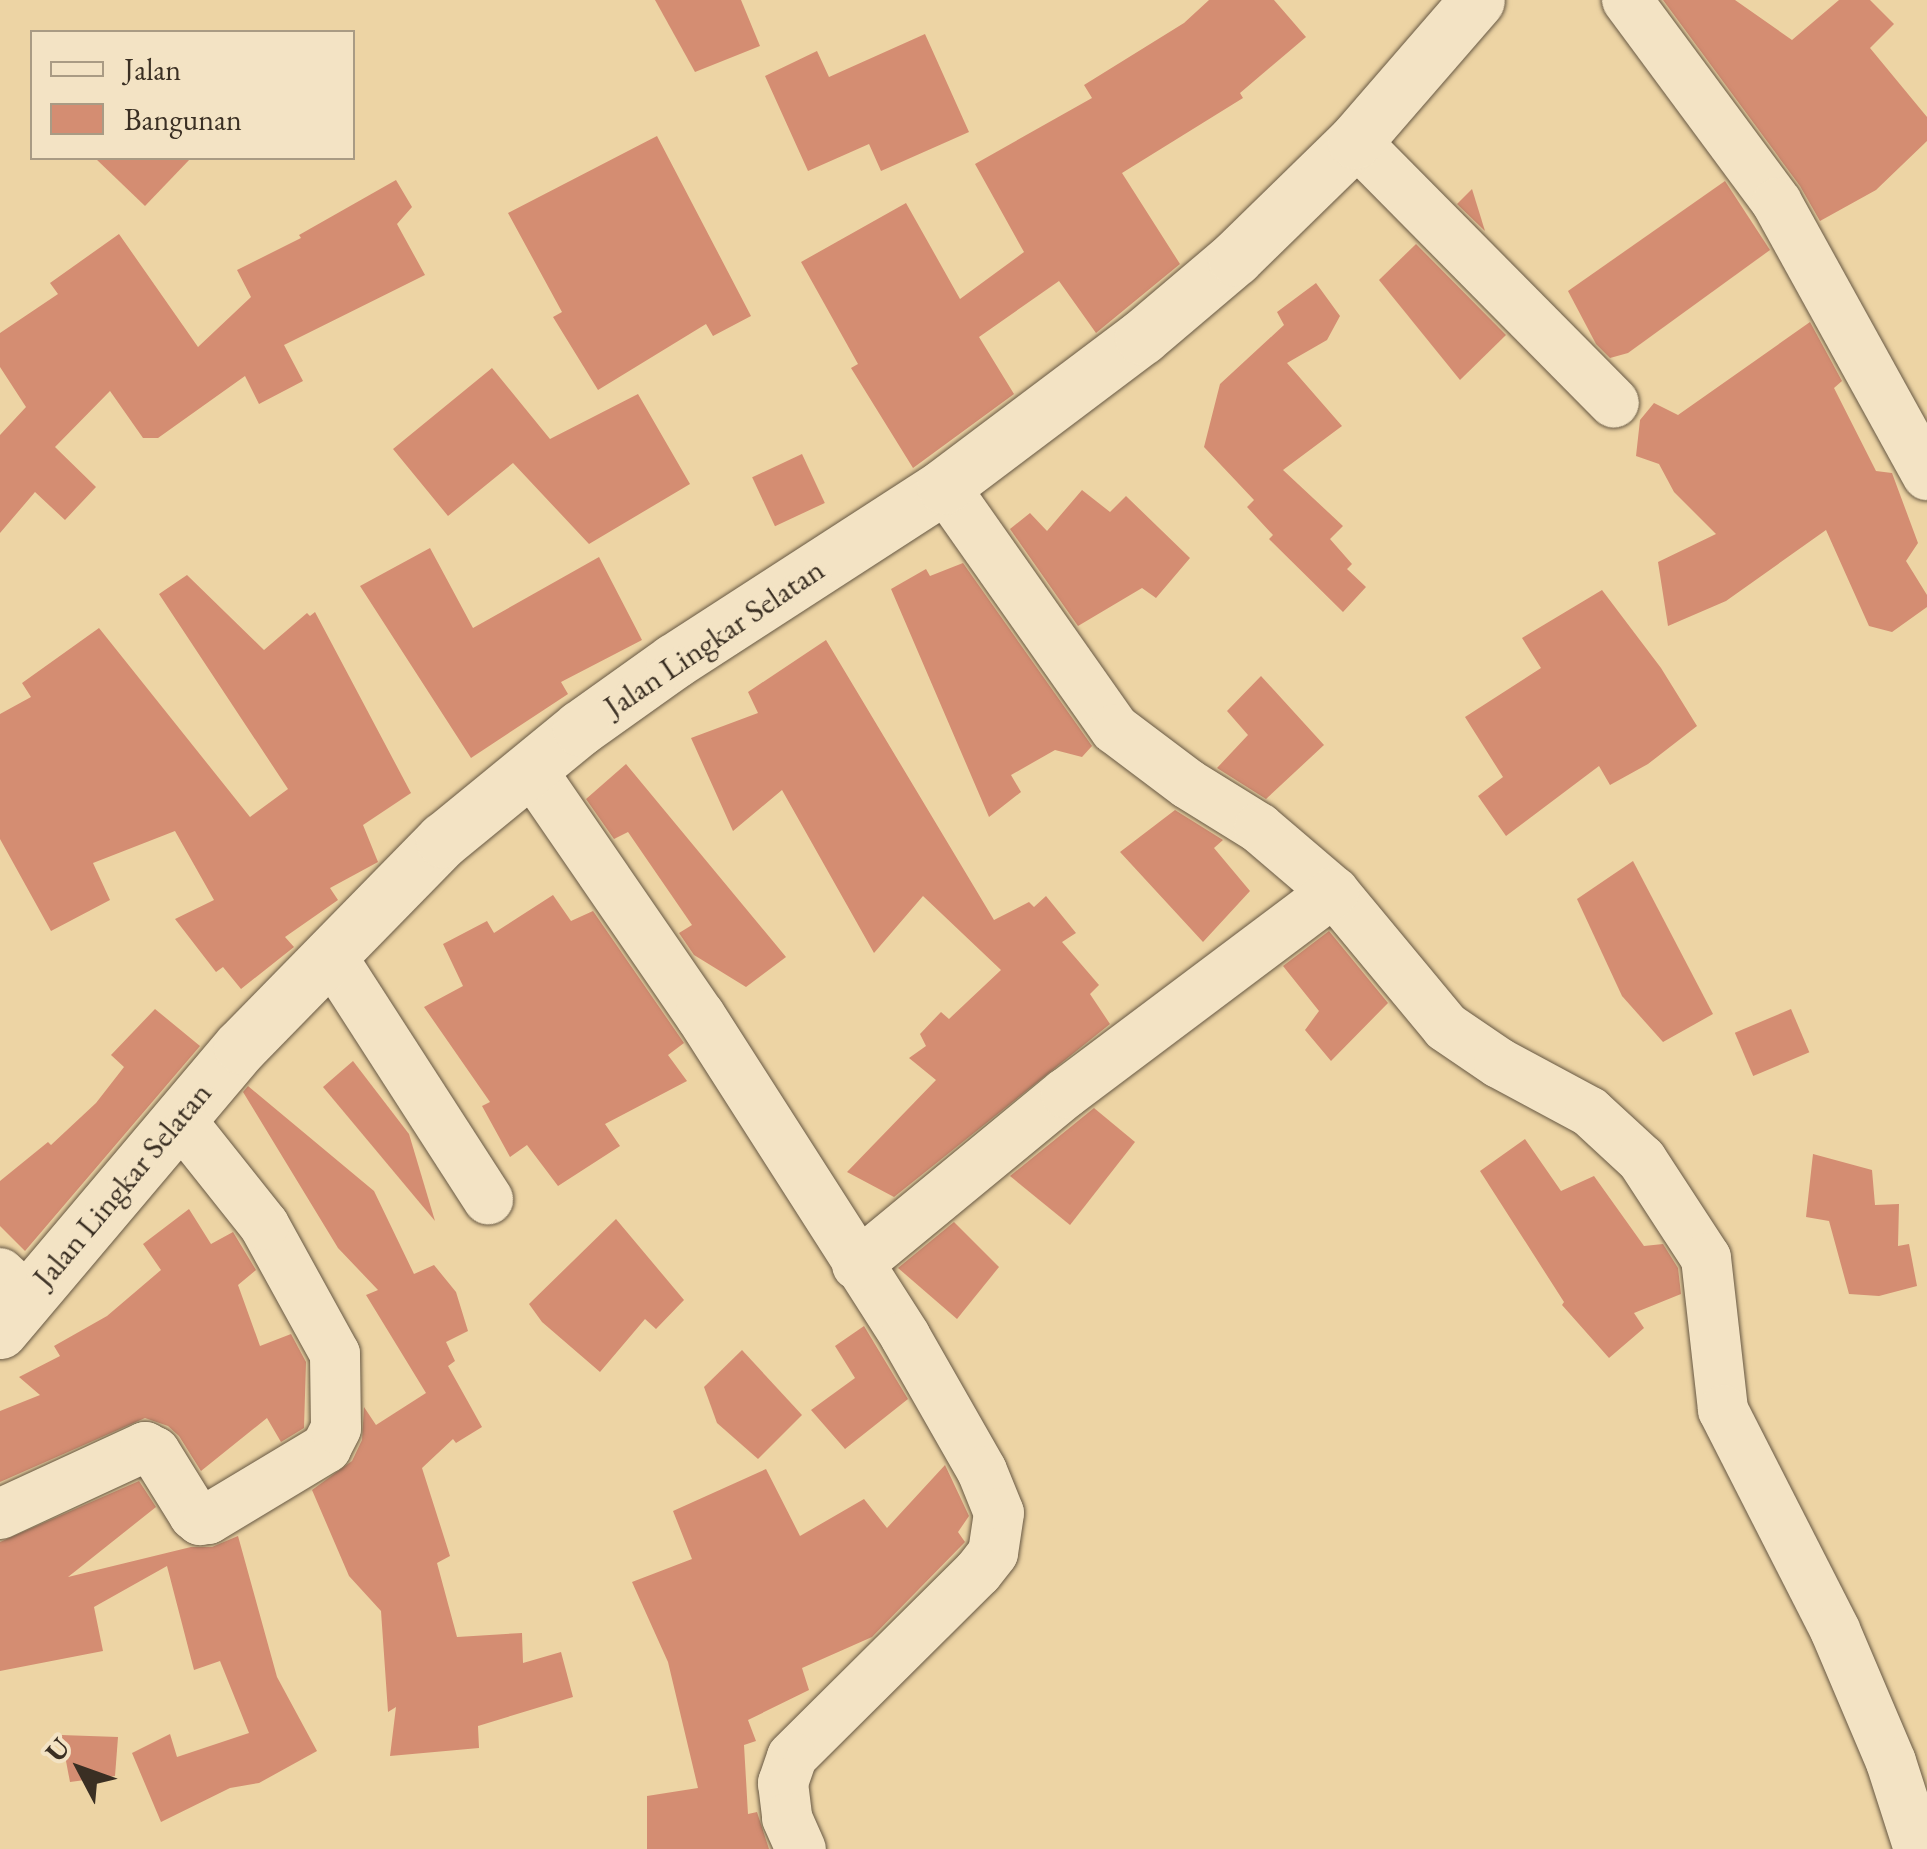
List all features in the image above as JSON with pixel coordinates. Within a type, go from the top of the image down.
[{"type":"street","name":"Jalan Lingkar Selatan","points":[[9,1301],[330,954],[443,840],[530,768],[674,661],[944,486],[1142,337],[1235,258],[1355,141],[1477,0]]},
{"type":"street","points":[[1627,0],[1777,202],[1927,474]]},
{"type":"street","points":[[1355,141],[1614,403]]},
{"type":"street","points":[[944,486],[1115,728],[1188,784],[1259,828],[1334,892],[1446,1027],[1500,1063],[1590,1112],[1642,1160],[1706,1258],[1723,1410],[1835,1630],[1891,1762],[1919,1849]]},
{"type":"street","points":[[530,768],[700,1015],[905,1336],[982,1472],[999,1513],[998,1536],[978,1572],[792,1757],[784,1783],[787,1818],[801,1849]]},
{"type":"street","points":[[857,1264],[1066,1093],[1334,892]]},
{"type":"street","points":[[330,954],[488,1198]]},
{"type":"street","points":[[0,1514],[145,1447],[154,1452],[194,1515],[200,1520],[208,1518],[326,1448],[336,1428],[336,1354],[264,1225],[178,1118]]},
{"type":"building","points":[[655,0],[741,0],[760,46],[695,72]]},
{"type":"building","points":[[1209,0],[1274,0],[1306,37],[1240,93],[1243,98],[1122,173],[1180,264],[1096,333],[1059,281],[979,337],[1014,394],[913,468],[851,368],[858,364],[801,262],[906,203],[960,299],[1024,252],[975,164],[1092,98],[1084,85],[1184,23]]},
{"type":"building","points":[[1663,0],[1735,0],[1792,40],[1839,0],[1870,0],[1894,24],[1870,48],[1927,117],[1927,141],[1876,190],[1820,221],[1800,186]]},
{"type":"building","points":[[925,34],[969,132],[881,171],[869,144],[808,171],[765,76],[817,51],[829,77]]},
{"type":"building","points":[[657,136],[751,316],[713,336],[706,324],[598,390],[553,317],[562,312],[508,213]]},
{"type":"building","points":[[97,160],[189,160],[145,206]]},
{"type":"building","points":[[396,180],[412,207],[397,224],[425,275],[284,345],[303,381],[259,404],[245,376],[158,438],[143,438],[110,391],[55,447],[96,487],[65,520],[35,492],[0,533],[0,435],[26,407],[0,367],[0,333],[58,294],[50,283],[119,234],[198,347],[251,297],[237,270],[301,238],[299,235]]},
{"type":"building","points":[[1725,181],[1770,250],[1628,353],[1610,358],[1596,344],[1568,291]]},
{"type":"building","points":[[1472,189],[1485,231],[1457,204]]},
{"type":"building","points":[[1416,244],[1506,335],[1460,380],[1379,280]]},
{"type":"building","points":[[1316,283],[1340,316],[1327,340],[1287,363],[1342,426],[1283,470],[1343,526],[1330,539],[1352,564],[1347,569],[1366,587],[1343,612],[1269,539],[1273,535],[1247,507],[1254,500],[1204,447],[1220,384],[1284,325],[1277,312]]},
{"type":"building","points":[[1810,322],[1842,381],[1834,388],[1876,471],[1892,473],[1918,543],[1906,561],[1927,595],[1927,607],[1892,632],[1869,626],[1826,530],[1726,601],[1668,626],[1658,562],[1716,534],[1674,492],[1659,464],[1636,456],[1640,420],[1654,403],[1678,415]]},
{"type":"building","points":[[492,368],[550,439],[638,394],[690,484],[589,544],[513,463],[448,516],[393,449]]},
{"type":"building","points":[[802,454],[825,503],[775,526],[752,477]]},
{"type":"building","points":[[1082,490],[1110,512],[1126,496],[1190,558],[1156,598],[1142,588],[1078,626],[1010,529],[1030,513],[1047,531]]},
{"type":"building","points":[[430,548],[473,628],[599,557],[642,640],[561,682],[568,694],[471,758],[360,586]]},
{"type":"building","points":[[963,563],[1092,746],[1082,757],[1055,750],[1011,775],[1021,792],[989,817],[891,589],[926,569],[930,576]]},
{"type":"building","points":[[187,575],[264,650],[307,613],[310,616],[315,612],[411,793],[363,825],[378,862],[330,888],[338,900],[285,937],[294,947],[241,989],[223,967],[216,972],[175,919],[214,900],[175,831],[93,863],[110,900],[51,931],[0,839],[0,714],[31,697],[22,683],[99,628],[250,817],[288,789],[159,594]]},
{"type":"building","points":[[1602,590],[1661,668],[1697,726],[1648,764],[1610,785],[1599,766],[1506,836],[1478,796],[1503,777],[1465,717],[1541,668],[1522,638]]},
{"type":"building","points":[[826,640],[994,920],[1029,902],[1034,907],[1046,896],[1076,933],[1062,942],[1099,985],[1090,994],[1110,1024],[894,1197],[847,1172],[936,1080],[909,1058],[926,1046],[920,1034],[941,1012],[949,1019],[1001,970],[923,896],[874,953],[782,790],[733,831],[691,738],[758,713],[748,692]]},
{"type":"building","points":[[1261,676],[1324,745],[1266,799],[1217,768],[1248,735],[1227,711]]},
{"type":"building","points":[[626,764],[786,957],[746,987],[694,955],[679,933],[692,925],[628,832],[614,839],[586,799]]},
{"type":"building","points":[[1175,810],[1223,840],[1214,848],[1250,891],[1203,942],[1120,852]]},
{"type":"building","points":[[1633,861],[1713,1014],[1663,1042],[1622,996],[1577,899]]},
{"type":"building","points":[[553,895],[571,921],[593,911],[684,1043],[668,1055],[687,1081],[605,1124],[620,1146],[558,1186],[527,1145],[510,1157],[482,1106],[490,1102],[424,1007],[463,986],[443,944],[487,921],[494,933]]},
{"type":"building","points":[[1329,931],[1388,1003],[1331,1061],[1305,1030],[1319,1011],[1283,966]]},
{"type":"building","points":[[155,1009],[200,1046],[25,1251],[0,1226],[0,1181],[48,1142],[51,1145],[96,1103],[124,1067],[111,1055]]},
{"type":"building","points":[[1791,1009],[1809,1052],[1753,1076],[1735,1033]]},
{"type":"building","points":[[353,1061],[409,1134],[435,1221],[323,1087]]},
{"type":"building","points":[[248,1086],[374,1191],[414,1274],[434,1265],[456,1292],[468,1331],[446,1342],[455,1361],[448,1366],[482,1427],[456,1443],[453,1439],[422,1468],[450,1556],[437,1563],[457,1637],[522,1633],[523,1663],[561,1652],[573,1697],[478,1726],[479,1748],[390,1756],[396,1707],[388,1712],[381,1611],[349,1576],[312,1490],[352,1461],[362,1440],[364,1407],[376,1425],[426,1393],[366,1295],[378,1290],[338,1248],[243,1092]]},
{"type":"building","points":[[1094,1108],[1135,1142],[1070,1225],[1010,1176]]},
{"type":"building","points":[[1525,1139],[1561,1191],[1594,1176],[1644,1246],[1663,1244],[1678,1268],[1681,1294],[1634,1313],[1644,1328],[1609,1358],[1562,1305],[1564,1302],[1480,1171]]},
{"type":"building","points":[[1813,1154],[1872,1170],[1875,1205],[1899,1204],[1898,1246],[1909,1244],[1917,1286],[1879,1296],[1849,1294],[1829,1221],[1806,1217]]},
{"type":"building","points":[[189,1209],[211,1244],[233,1232],[256,1270],[238,1285],[260,1346],[291,1334],[306,1362],[304,1428],[281,1442],[267,1418],[201,1471],[179,1436],[168,1426],[145,1418],[0,1482],[0,1411],[40,1395],[19,1377],[60,1356],[54,1346],[107,1316],[161,1270],[143,1244]]},
{"type":"building","points":[[616,1219],[684,1300],[656,1329],[645,1319],[600,1372],[542,1322],[529,1304]]},
{"type":"building","points":[[954,1222],[999,1267],[957,1319],[898,1268]]},
{"type":"building","points":[[864,1326],[908,1399],[845,1449],[811,1410],[855,1378],[835,1346]]},
{"type":"building","points":[[742,1350],[802,1415],[758,1459],[717,1423],[704,1387]]},
{"type":"building","points":[[945,1465],[969,1516],[958,1532],[965,1542],[872,1637],[802,1668],[809,1690],[748,1720],[756,1741],[744,1745],[748,1814],[757,1812],[769,1849],[647,1849],[647,1796],[698,1788],[668,1662],[632,1582],[692,1559],[673,1511],[766,1469],[800,1536],[864,1499],[887,1528]]},
{"type":"building","points":[[139,1481],[156,1507],[68,1577],[191,1547],[212,1547],[238,1536],[277,1677],[317,1751],[259,1783],[230,1788],[161,1822],[132,1753],[170,1734],[177,1757],[249,1733],[220,1661],[194,1670],[167,1566],[94,1607],[103,1651],[0,1671],[0,1542]]},
{"type":"building","points":[[61,1735],[118,1737],[115,1776],[70,1782]]}]
